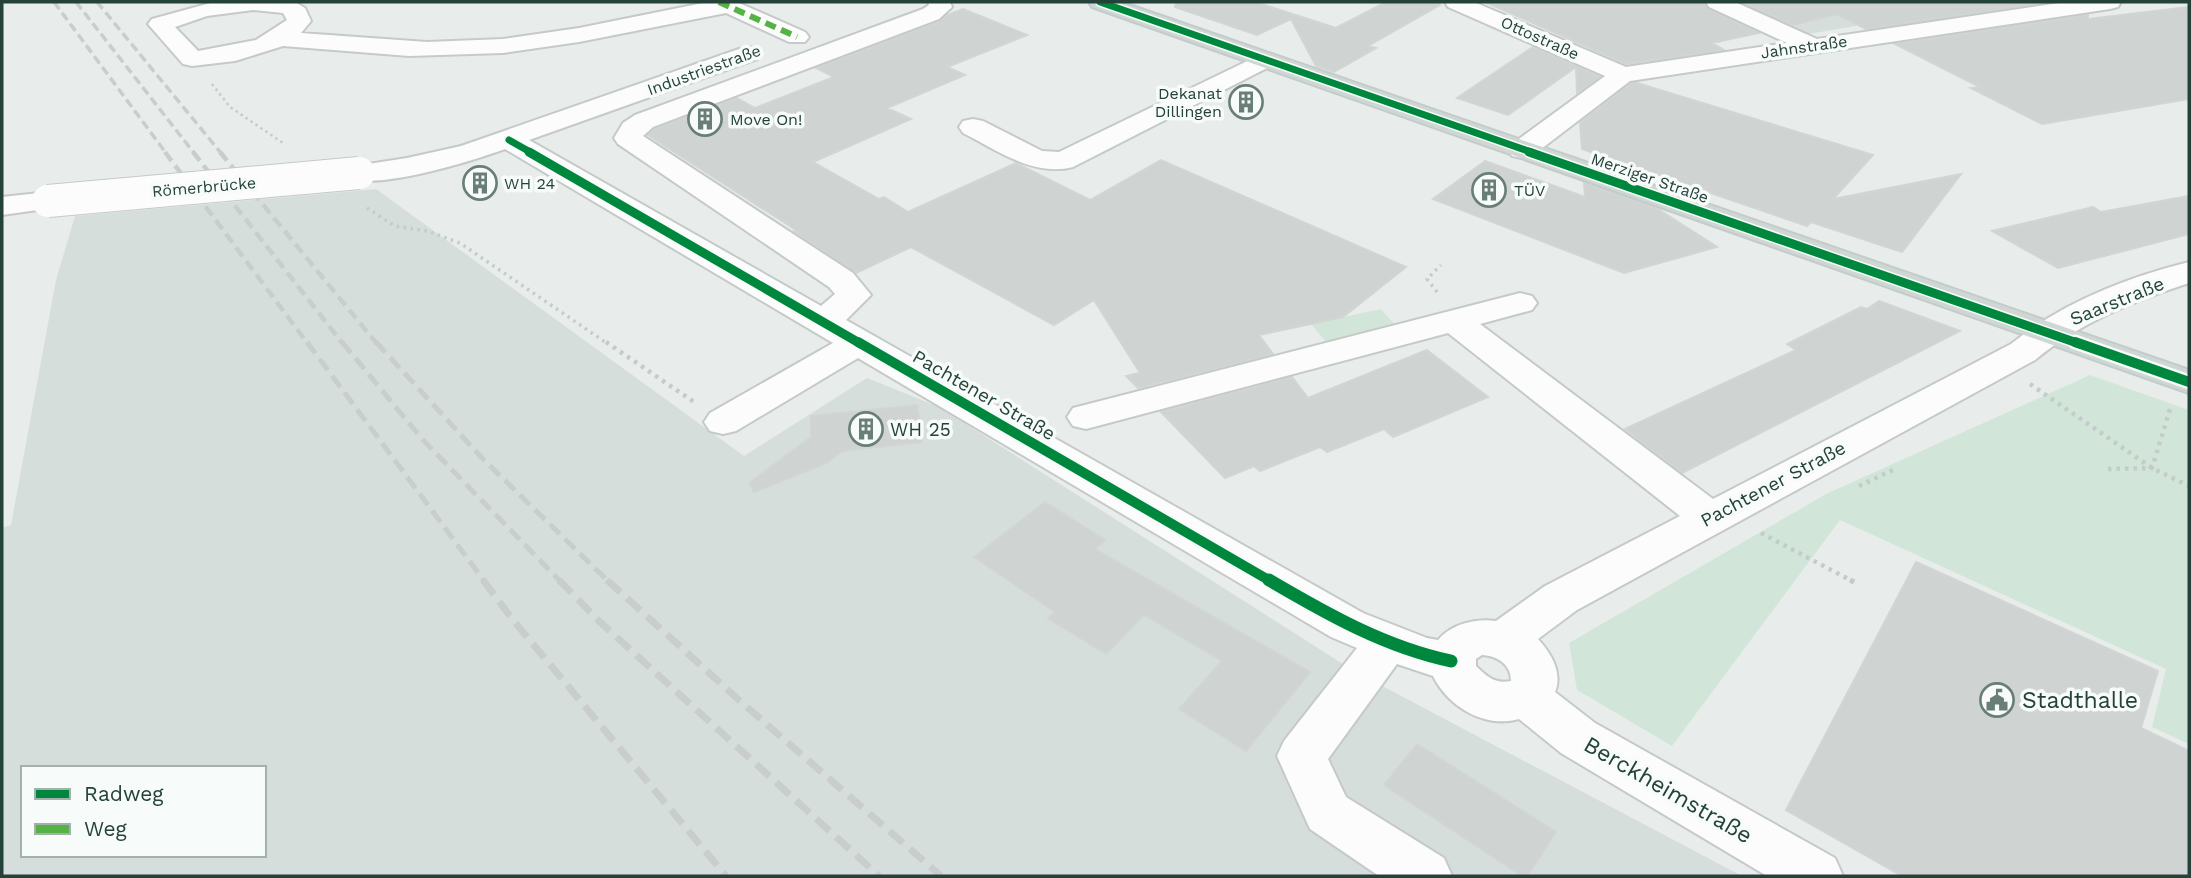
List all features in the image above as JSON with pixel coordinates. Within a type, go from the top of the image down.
[{"type":"main road","name":"Merziger Straße","points":[[1100,2],[2185,380]]},
{"type":"street","points":[[861,15],[899,2]]},
{"type":"street","points":[[823,322],[854,295],[841,280],[628,138],[633,129],[644,121],[931,14],[941,7],[939,2]]},
{"type":"street","name":"Ottostraße","points":[[1456,2],[1623,75]]},
{"type":"street","points":[[1717,2],[1811,45]]},
{"type":"street","name":"Jahnstraße","points":[[1522,150],[1623,75],[2110,2]]},
{"type":"street","points":[[273,4],[289,7],[298,13],[299,21],[278,38],[233,54],[192,58],[160,24],[171,9],[273,4]]},
{"type":"street","points":[[278,38],[428,49],[496,46],[563,37],[724,4],[797,37]]},
{"type":"street","name":"Industriestraße","points":[[359,188],[509,139],[822,28]]},
{"type":"street","points":[[972,127],[1035,159],[1063,161],[1264,60]]},
{"type":"street","name":"Pachtener Straße","points":[[509,139],[1347,625],[1387,643],[1451,662]]},
{"type":"street","name":"Römerbrücke","points":[[2,206],[48,201],[359,188]]},
{"type":"street","name":"Saarstraße","points":[[2045,332],[2077,314],[2136,289],[2189,272]]},
{"type":"street","points":[[1086,417],[1520,303]]},
{"type":"street","points":[[1453,320],[1709,517]]},
{"type":"street","name":"Pachtener Straße","points":[[1503,640],[1561,598],[2023,352],[2045,332]]},
{"type":"street","points":[[723,422],[859,343]]},
{"type":"street","points":[[1490,637],[1503,640],[1527,656],[1534,667],[1536,679],[1534,690],[1525,697],[1500,703],[1471,693],[1453,673],[1451,662],[1454,653],[1468,640],[1490,637]]},
{"type":"street","points":[[1387,643],[1302,756],[1328,813],[1425,876]]},
{"type":"street","name":"Berckheimstraße","points":[[1525,697],[1578,738],[1816,876]]},
{"type":"path","points":[[192,58],[230,107],[288,146]]},
{"type":"path","points":[[359,188],[395,226],[427,231],[460,243],[723,422]]},
{"type":"path","points":[[2000,364],[2152,468],[2189,486]]},
{"type":"path","points":[[2152,468],[2185,380]]},
{"type":"path","points":[[1859,486],[1896,468]]},
{"type":"path","points":[[2108,469],[2152,468]]},
{"type":"path","points":[[1775,540],[1856,583]]},
{"type":"shaded area","points":[[1729,2],[1923,2],[1943,11],[1803,35]]},
{"type":"shaded area","points":[[376,189],[744,456],[867,378],[939,407],[1354,671],[1742,876],[2,876],[2,528],[11,525],[56,280],[75,216]]},
{"type":"green space","points":[[1381,309],[1397,327],[1327,343],[1311,324]]},
{"type":"green space","points":[[2090,375],[2189,410],[2189,744],[2152,727],[2166,669],[1840,520],[1672,746],[1577,690],[1569,643],[1826,494]]},
{"type":"building","points":[[1176,2],[1255,2],[1336,28],[1386,2],[1438,2],[1440,5],[1368,46],[1376,48],[1334,72],[1316,66],[1291,19],[1257,35],[1175,7]]},
{"type":"building","points":[[1485,2],[1703,2],[1708,9],[1759,33],[1712,43],[1724,50],[1626,64]]},
{"type":"building","points":[[1741,2],[2050,2],[1866,29],[1837,14],[1793,25]]},
{"type":"building","points":[[2189,7],[2189,99],[2042,124],[1971,88],[1980,87],[1895,44],[2088,15],[2088,19]]},
{"type":"building","points":[[963,9],[1027,35],[947,67],[965,75],[887,108],[911,119],[813,162],[908,212],[1016,163],[1090,200],[1161,160],[1406,267],[1343,317],[1259,335],[1273,354],[1138,388],[1126,376],[1140,373],[1094,300],[1054,325],[911,247],[856,273],[794,231],[796,230],[648,135],[654,129],[737,98],[755,108],[834,77],[816,68],[940,21]]},
{"type":"building","points":[[1533,47],[1600,77],[1577,93],[1576,67],[1508,115],[1457,98]]},
{"type":"building","points":[[1631,83],[1873,155],[1833,199],[1961,174],[1902,252],[1811,222],[1807,226],[1582,149],[1580,123]]},
{"type":"building","points":[[1485,161],[1585,197],[1584,183],[1656,208],[1717,247],[1624,273],[1433,199]]},
{"type":"building","points":[[2189,196],[2189,234],[2058,268],[1992,231],[2093,207],[2101,212]]},
{"type":"building","points":[[1879,301],[1960,331],[1682,473],[1625,429],[1796,350],[1787,344],[1861,307],[1867,309]]},
{"type":"building","points":[[1427,350],[1488,397],[1393,437],[1384,429],[1327,452],[1320,447],[1260,471],[1254,466],[1225,478],[1161,412],[1292,377],[1308,398]]},
{"type":"building","name":"WH 25","points":[[917,405],[922,442],[842,451],[827,463],[754,492],[749,483],[811,437],[811,416]]},
{"type":"building","points":[[1045,502],[1105,540],[1095,549],[1310,672],[1246,751],[1179,709],[1222,661],[1144,615],[1106,654],[1048,618],[1055,612],[974,557]]},
{"type":"building","name":"Stadthalle","points":[[1916,562],[2158,671],[2141,728],[2189,751],[2189,876],[1902,876],[1786,810]]},
{"type":"building","points":[[1417,744],[1556,832],[1527,876],[1522,876],[1384,785]]},
{"type":"railway","points":[[54,2],[166,153]]},
{"type":"railway","points":[[76,2],[194,153]]},
{"type":"railway","points":[[97,2],[221,153]]},
{"type":"railway","points":[[165,152],[308,344]]},
{"type":"railway","points":[[193,152],[343,344]]},
{"type":"railway","points":[[220,152],[377,344]]},
{"type":"railway","points":[[307,342],[485,582]]},
{"type":"railway","points":[[342,342],[423,440],[561,582]]},
{"type":"railway","points":[[376,342],[482,458],[609,582]]},
{"type":"railway","points":[[483,580],[513,620],[726,876]]},
{"type":"railway","points":[[559,580],[600,622],[879,876]]},
{"type":"railway","points":[[607,580],[740,701],[941,876]]},
{"type":"marked path","points":[[719,2],[797,37]]},
{"type":"cycle path","points":[[1100,2],[2189,382]]},
{"type":"cycle path","points":[[509,140],[1347,625],[1422,655],[1451,661]]},
{"type":"place","name":"Dekanat Dillingen","points":[[1246,102]]},
{"type":"place","name":"Move On!","points":[[705,119]]},
{"type":"place","name":"WH 24","points":[[480,183]]},
{"type":"place","name":"TÜV","points":[[1489,190]]},
{"type":"place","name":"WH 25","points":[[866,429]]},
{"type":"place","name":"Stadthalle","points":[[1997,700]]}]
